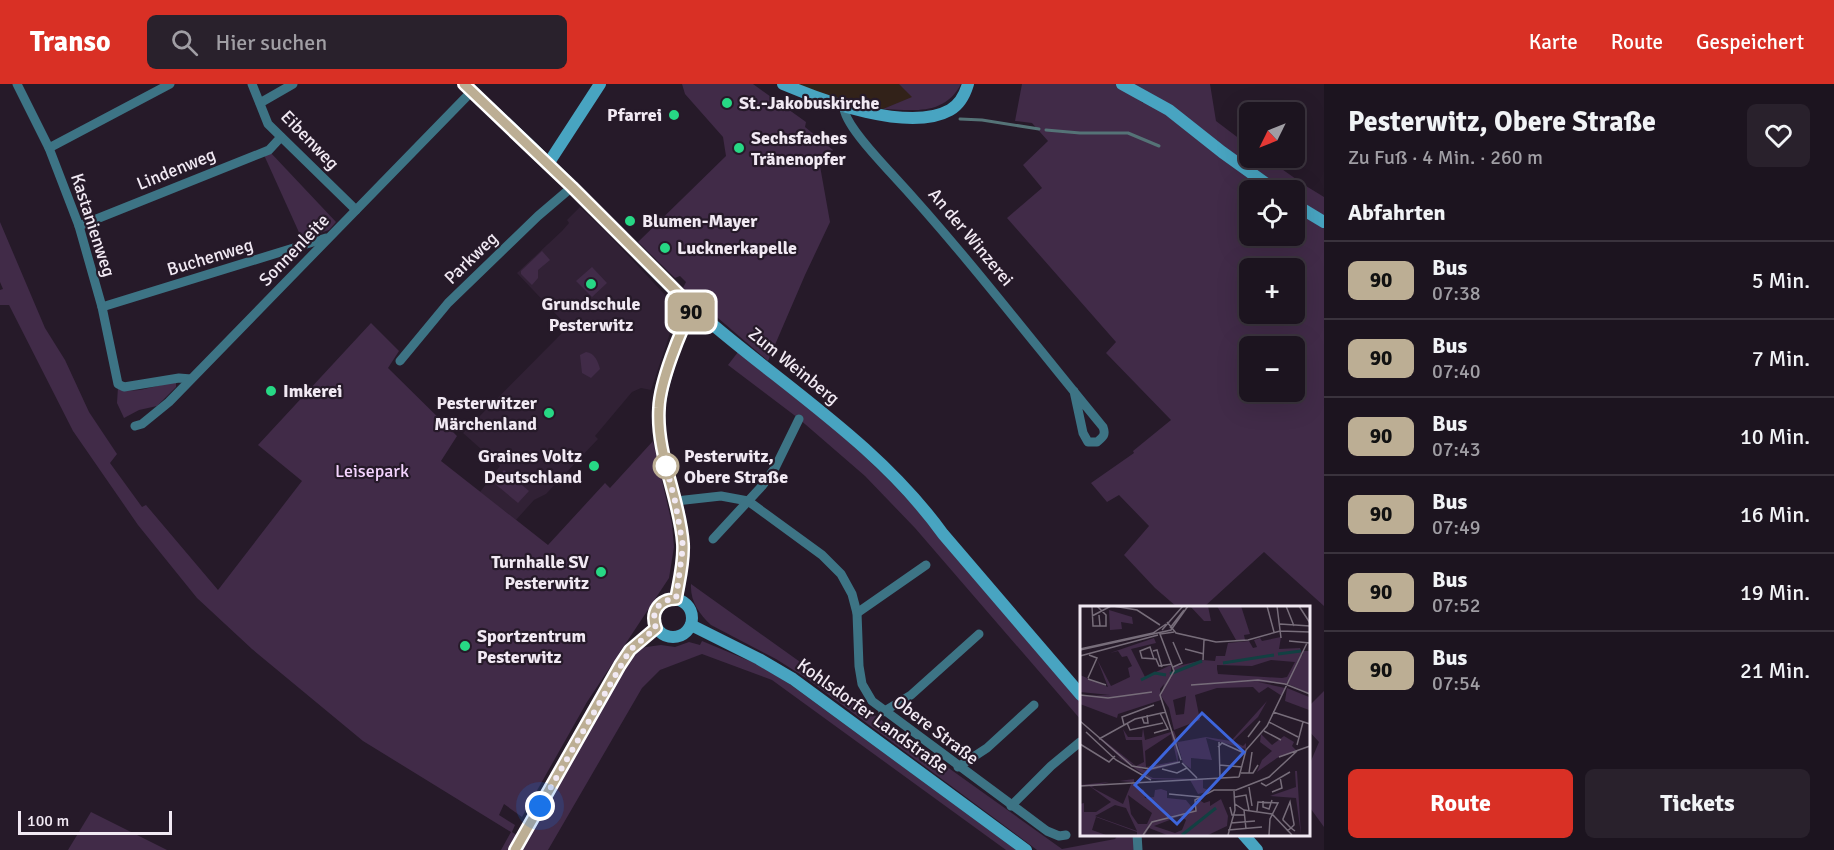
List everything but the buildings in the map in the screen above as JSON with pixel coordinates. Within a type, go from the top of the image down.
[{"type":"street","name":"Kastanienweg","points":[[17,84],[49,148],[79,226],[102,307],[118,384],[124,387],[179,378],[191,379]]},
{"type":"street","points":[[49,148],[170,84]]},
{"type":"street","name":"Eibenweg","points":[[252,84],[268,124],[356,210]]},
{"type":"street","points":[[260,103],[293,84]]},
{"type":"street","points":[[548,164],[600,84]]},
{"type":"street","points":[[783,84],[844,106],[904,117],[924,117],[951,110],[961,99],[968,84]]},
{"type":"street","points":[[1122,84],[1169,110],[1261,180]]},
{"type":"street","name":"Zum Weinberg","points":[[468,88],[572,187],[693,308],[844,430],[886,469],[931,517],[1080,694]]},
{"type":"street","name":"Sonnenleite","points":[[135,426],[151,417],[191,379],[356,210],[468,88]]},
{"type":"street","name":"An der Winzerei","points":[[844,106],[843,113],[848,121],[882,164],[970,262],[1074,391],[1103,427],[1104,436],[1097,442],[1088,441],[1083,433],[1074,391]]},
{"type":"street","name":"Lindenweg","points":[[79,226],[269,150],[281,136]]},
{"type":"street","name":"Parkweg","points":[[400,361],[448,303],[538,216],[572,187]]},
{"type":"street","points":[[1305,211],[1324,222]]},
{"type":"street","name":"Buchenweg","points":[[102,307],[328,238]]},
{"type":"street","points":[[676,599],[683,546],[661,440],[659,406],[662,389],[693,308]]},
{"type":"street","points":[[713,539],[775,468],[799,419]]},
{"type":"street","name":"Obere Straße","points":[[675,501],[721,495],[748,501],[822,555],[841,574],[852,594],[857,613],[862,684],[872,701],[883,712],[1047,831],[1059,836],[1066,835]]},
{"type":"street","points":[[857,613],[926,565]]},
{"type":"street","points":[[676,599],[682,601],[690,609],[691,626],[688,631],[678,637],[666,636],[656,628],[654,622],[656,610],[664,601],[676,599]]},
{"type":"street","name":"Kohlsdorfer Landstraße","points":[[691,626],[759,659],[792,679],[1026,850]]},
{"type":"street","points":[[515,850],[625,657],[639,640],[656,628]]},
{"type":"street","points":[[883,712],[911,695],[979,634]]},
{"type":"street","points":[[958,767],[987,748],[1034,705]]},
{"type":"street","points":[[1011,806],[1051,766],[1080,742]]},
{"type":"street","points":[[1137,835],[1138,850]]},
{"type":"street","points":[[1245,835],[1257,850]]},
{"type":"shaded area","points":[[796,84],[899,84],[913,97],[883,109],[811,91]]},
{"type":"shaded area","name":"Pesterwitzer Märchenland","points":[[580,207],[669,299],[675,309],[674,321],[651,390],[641,388],[632,392],[595,436],[598,439],[546,494],[534,500],[516,520],[480,492],[500,466],[463,433],[568,327],[517,273],[562,231],[569,223],[567,220]]},
{"type":"green space","points":[[682,84],[753,84],[806,122],[805,127],[833,150],[820,166],[830,222],[768,361],[683,288],[686,282],[680,276],[675,278],[638,242],[726,156],[723,137],[685,94]]},
{"type":"green space","points":[[899,84],[961,84],[946,102],[937,106],[917,110],[883,109],[912,97]]},
{"type":"green space","points":[[1022,84],[1116,84],[1143,103],[1151,95],[1131,84],[1210,84],[1216,121],[1239,138],[1239,168],[1280,168],[1297,180],[1239,180],[1239,246],[1305,246],[1305,185],[1324,197],[1324,606],[1264,552],[1205,606],[1176,606],[1124,555],[1149,526],[1119,495],[1107,502],[1091,483],[1134,453],[1133,451],[1171,420],[1106,353],[1116,342],[1007,218],[1042,188],[1023,165],[1048,141],[1032,123],[1015,121]]},
{"type":"green space","points":[[270,152],[336,222],[329,230],[302,239],[264,155]]},
{"type":"green space","name":"Leisepark","points":[[0,222],[45,328],[65,360],[89,412],[117,454],[110,463],[142,507],[146,505],[218,590],[302,481],[258,445],[371,323],[399,351],[388,368],[457,436],[441,461],[548,545],[605,483],[610,488],[653,441],[672,524],[674,547],[669,578],[587,702],[522,817],[504,804],[499,815],[515,825],[512,832],[518,836],[510,850],[501,850],[511,832],[363,741],[252,649],[197,598],[138,525],[73,431],[9,305],[0,305],[0,290],[3,289],[0,282]]},
{"type":"green space","points":[[542,251],[550,260],[538,270],[538,278],[532,285],[521,274],[521,271]]},
{"type":"green space","points":[[592,267],[607,283],[592,297],[576,281]]},
{"type":"green space","points":[[586,352],[594,356],[600,369],[591,378],[582,373],[580,355]]},
{"type":"green space","points":[[738,352],[847,440],[891,482],[975,575],[1080,702],[1080,719],[915,528],[865,476],[798,418],[728,365]]},
{"type":"green space","points":[[176,383],[176,387],[157,406],[139,410],[124,418],[117,403],[118,387],[137,390]]},
{"type":"green space","points":[[504,470],[529,491],[518,503],[494,483]]},
{"type":"green space","points":[[691,584],[1062,849],[1115,839],[1118,835],[1134,835],[1136,850],[1037,850],[806,678],[776,659],[711,625],[696,607]]},
{"type":"green space","points":[[702,641],[757,664],[791,685],[1016,850],[1006,850],[772,680],[702,654],[660,670],[642,688],[548,850],[522,850],[598,713],[639,648],[661,645],[675,647],[689,642],[700,645]]},
{"type":"green space","points":[[1324,691],[1324,827],[1309,806],[1309,766],[1319,742],[1309,731],[1309,706]]},
{"type":"green space","points":[[91,812],[167,850],[68,850]]},
{"type":"waterway","points":[[960,119],[1039,129]]},
{"type":"waterway","points":[[1046,130],[1128,133],[1159,146]]},
{"type":"bus line","name":"90","points":[[464,84],[612,226],[693,308],[662,389],[658,420],[682,535],[683,560],[676,599],[664,601],[659,605],[654,616],[656,628],[639,640],[620,665],[515,850]]},
{"type":"place","name":"St.-Jakobuskirche","points":[[727,103]]},
{"type":"place","name":"Pfarrei","points":[[674,115]]},
{"type":"place","name":"Sechsfaches Tränenopfer","points":[[739,148]]},
{"type":"place","name":"Blumen-Mayer","points":[[630,221]]},
{"type":"place","name":"Lucknerkapelle","points":[[665,248]]},
{"type":"place","name":"Grundschule Pesterwitz","points":[[591,284]]},
{"type":"place","name":"Imkerei","points":[[271,391]]},
{"type":"place","name":"Pesterwitzer Märchenland","points":[[549,413]]},
{"type":"place","name":"Graines Voltz Deutschland","points":[[594,466]]},
{"type":"place","name":"Pesterwitz, Obere Straße","points":[[666,466]]},
{"type":"place","name":"Turnhalle SV Pesterwitz","points":[[601,572]]},
{"type":"place","name":"Sportzentrum Pesterwitz","points":[[465,646]]},
{"type":"route","points":[[540,806],[620,665],[639,640],[656,628],[654,616],[659,605],[664,601],[676,599],[683,560],[683,546],[666,466]]}]
